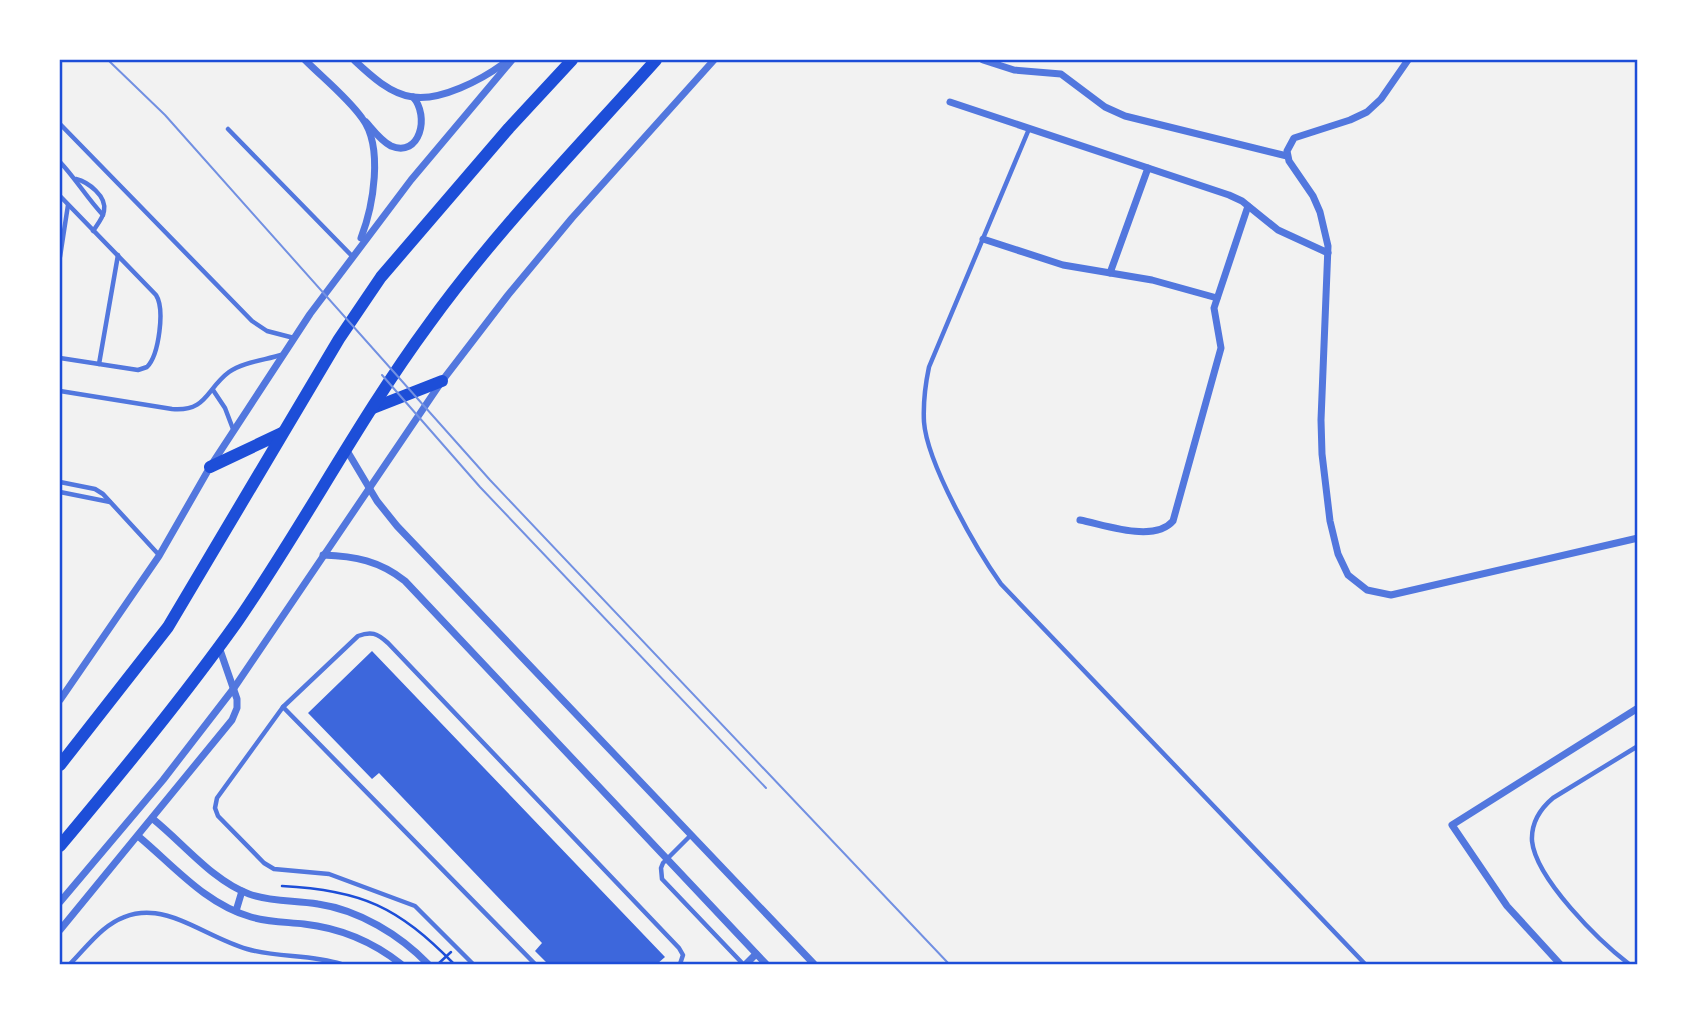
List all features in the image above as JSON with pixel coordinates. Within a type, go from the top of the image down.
[{"type":"main road","points":[[60,765],[167,627],[339,339],[381,277],[509,128],[572,60]]},
{"type":"main road","points":[[60,846],[118,776],[238,620],[428,324],[479,260],[656,60]]},
{"type":"main road","points":[[373,408],[442,382]]},
{"type":"main road","points":[[210,467],[282,433]]},
{"type":"street","points":[[305,60],[388,145],[407,146],[419,134],[423,121],[421,108],[413,97]]},
{"type":"street","points":[[354,60],[380,83],[413,97],[462,87],[511,60]]},
{"type":"street","points":[[60,700],[159,556],[210,467],[282,355],[352,256],[452,129],[511,60]]},
{"type":"street","points":[[60,902],[156,789],[234,688],[442,382],[508,295],[572,218],[714,60]]},
{"type":"street","points":[[984,60],[1014,70],[1060,74],[1105,107],[1125,116],[1287,156]]},
{"type":"street","points":[[1408,60],[1375,106],[1350,120],[1294,138],[1288,146],[1287,156],[1320,212],[1328,253],[1322,454],[1330,521],[1338,554],[1348,575],[1357,584],[1379,594],[1391,595],[1637,538]]},
{"type":"street","points":[[950,102],[1229,194],[1278,230],[1328,253]]},
{"type":"street","points":[[352,256],[368,222],[374,186],[373,152],[363,119]]},
{"type":"street","points":[[1110,273],[1148,168]]},
{"type":"street","points":[[1080,520],[1147,533],[1162,531],[1173,521],[1221,348],[1221,338],[1214,316],[1217,298],[1248,206]]},
{"type":"street","points":[[983,239],[1057,264],[1152,279],[1217,298]]},
{"type":"street","points":[[346,449],[369,488],[397,526],[814,964]]},
{"type":"street","points":[[323,555],[356,557],[369,561],[405,581],[766,964]]},
{"type":"street","points":[[61,925],[153,819],[233,720],[237,708],[234,688],[219,646]]},
{"type":"street","points":[[1560,964],[1507,906],[1452,825],[1637,708]]},
{"type":"street","points":[[153,819],[212,872],[242,891],[271,900],[321,904],[351,914],[398,937],[428,964]]},
{"type":"street","points":[[138,836],[207,896],[236,911],[249,917],[277,923],[304,924],[350,934],[375,946],[401,964]]},
{"type":"street","points":[[236,911],[242,891]]},
{"type":"street","points":[[744,964],[757,954]]},
{"type":"lane","points":[[60,124],[252,321],[267,331],[294,338]]},
{"type":"lane","points":[[228,128],[352,256]]},
{"type":"lane","points":[[1030,129],[929,367],[924,395],[924,424],[930,451],[980,551],[1012,595],[1364,964]]},
{"type":"lane","points":[[60,162],[103,215]]},
{"type":"lane","points":[[76,179],[86,183],[101,197],[105,208],[93,231]]},
{"type":"lane","points":[[60,196],[156,295],[161,303],[162,313],[154,358],[147,367],[138,370],[60,358]]},
{"type":"lane","points":[[60,257],[68,205]]},
{"type":"lane","points":[[99,364],[118,256]]},
{"type":"lane","points":[[60,391],[181,410],[196,406],[230,372],[239,367],[282,355]]},
{"type":"lane","points":[[213,390],[225,408],[234,430]]},
{"type":"lane","points":[[60,482],[95,489],[112,503],[159,556]]},
{"type":"lane","points":[[60,492],[112,503]]},
{"type":"lane","points":[[472,964],[415,906],[329,874],[274,869],[264,863],[218,816],[215,808],[217,798],[283,707],[358,636],[369,632],[378,634],[679,948],[683,956],[680,964]]},
{"type":"lane","points":[[283,707],[535,964]]},
{"type":"lane","points":[[1629,964],[1590,931],[1572,910],[1541,864],[1532,841],[1536,817],[1543,806],[1637,746]]},
{"type":"lane","points":[[691,835],[661,868],[662,879],[744,964]]},
{"type":"lane","points":[[70,964],[104,929],[123,917],[149,910],[245,948],[268,954],[323,959],[341,964]]},
{"type":"path","points":[[438,964],[455,947]]},
{"type":"building","points":[[372,651],[665,957],[657,964],[548,964],[535,951],[542,943],[379,773],[372,779],[308,713]]},
{"type":"tram line","points":[[108,60],[165,115],[490,480],[949,964]]},
{"type":"tram line","points":[[382,375],[480,487],[766,788]]}]
